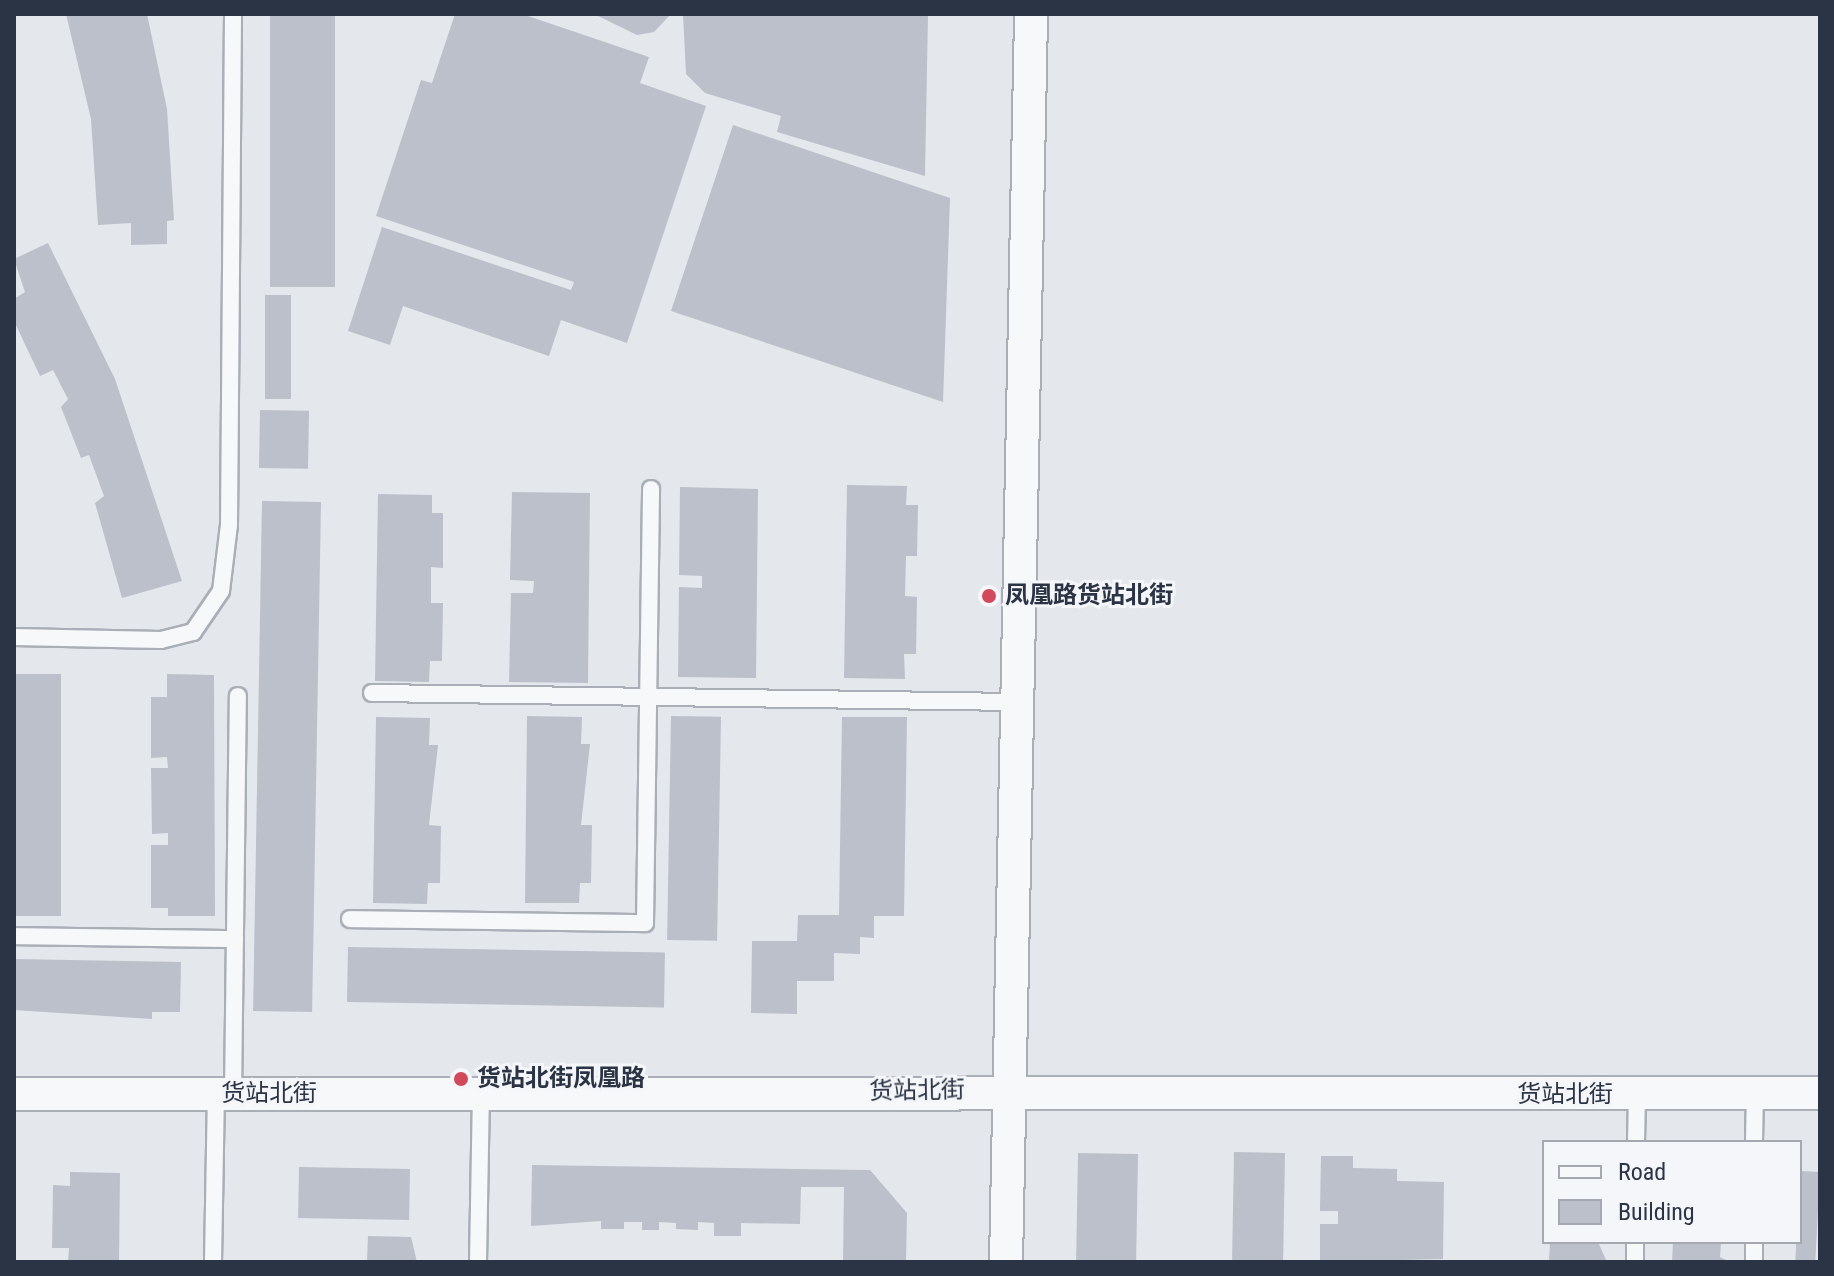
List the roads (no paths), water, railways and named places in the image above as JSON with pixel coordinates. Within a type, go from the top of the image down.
[{"type":"street","points":[[1006,1262],[1031,14]]},
{"type":"street","name":"货站北街","points":[[14,1094],[481,1095],[1009,1090],[1637,1095],[1820,1093]]},
{"type":"lane","points":[[14,637],[161,640],[193,632],[221,591],[229,525],[233,14]]},
{"type":"lane","points":[[350,919],[645,923],[651,489]]},
{"type":"lane","points":[[372,693],[1017,702]]},
{"type":"lane","points":[[213,1262],[235,939],[238,696]]},
{"type":"lane","points":[[14,936],[235,939]]},
{"type":"lane","points":[[1754,1140],[1755,1092]]},
{"type":"lane","points":[[478,1262],[481,1095]]},
{"type":"lane","points":[[1636,1140],[1637,1095]]},
{"type":"place","name":"凤凰路货站北街","points":[[989,596]]},
{"type":"place","name":"货站北街凤凰路","points":[[461,1079]]}]
